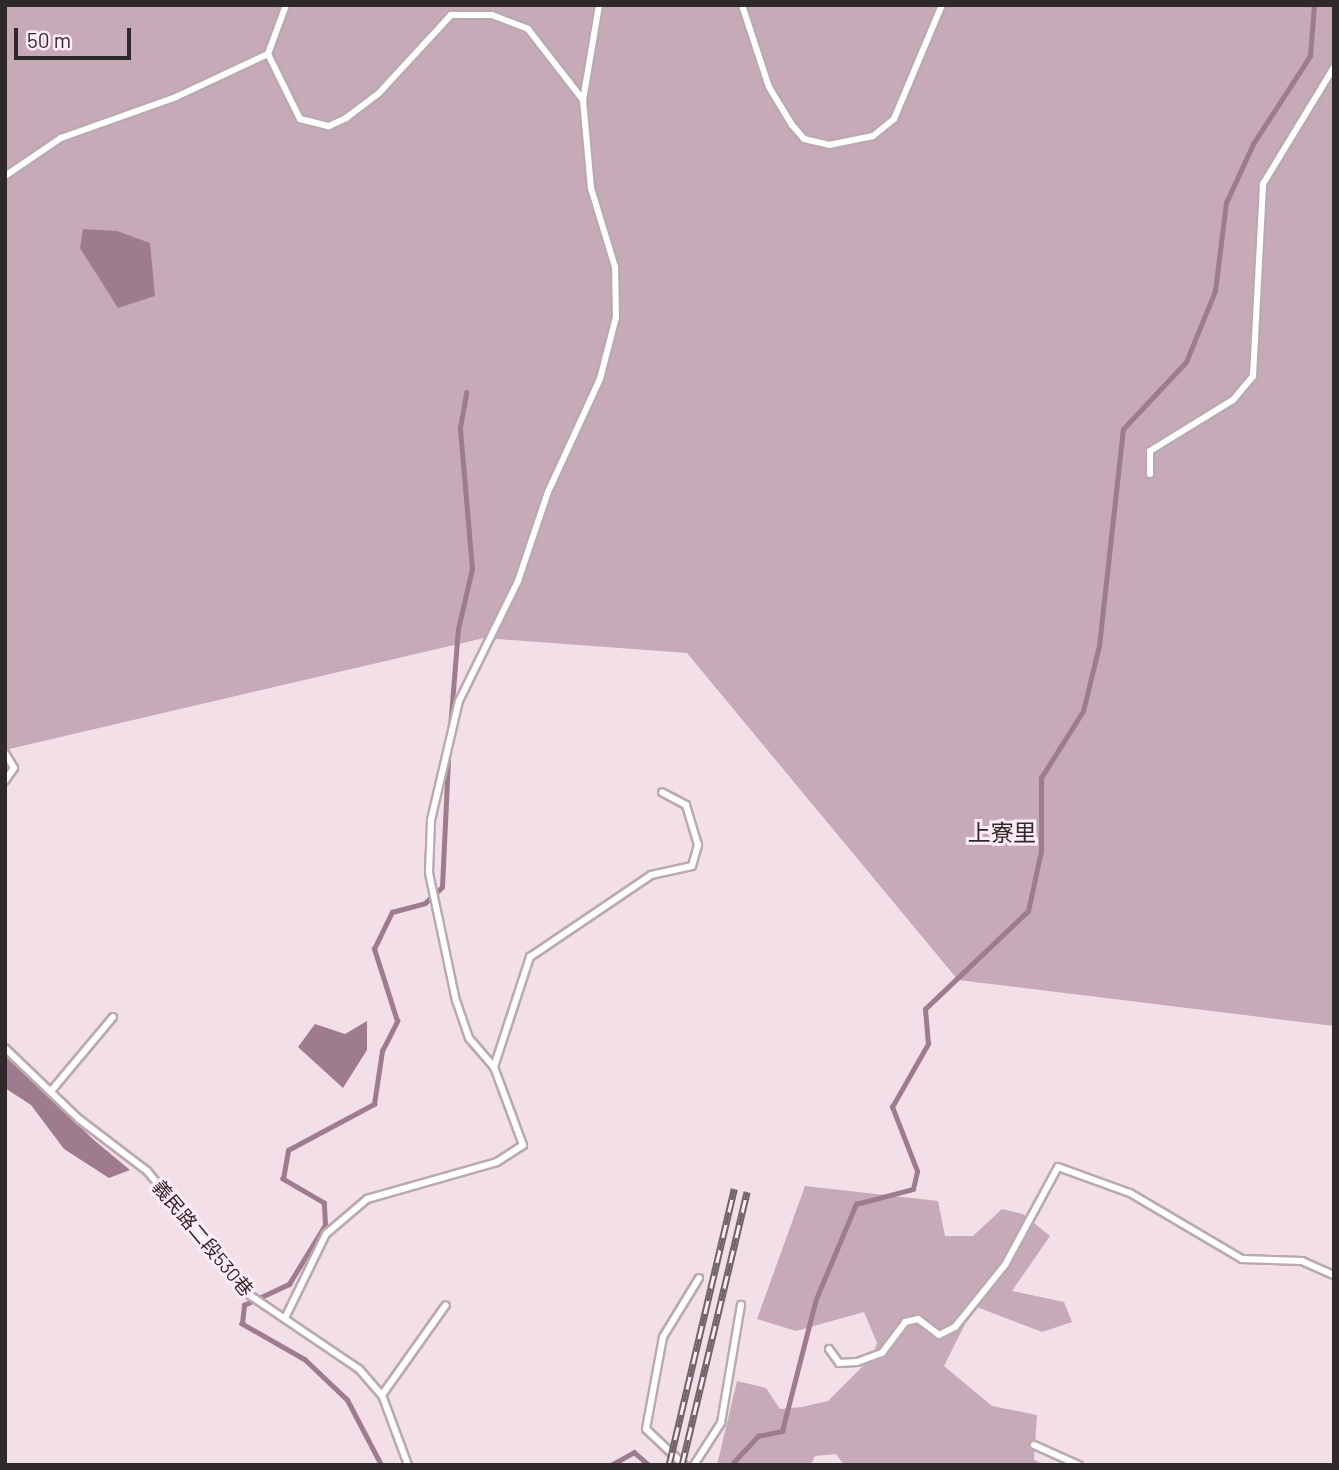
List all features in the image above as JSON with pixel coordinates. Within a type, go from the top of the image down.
[{"type":"lane","points":[[5,176],[83,127],[176,97],[268,54],[286,5]]},
{"type":"lane","points":[[286,1316],[326,1234],[367,1199],[497,1162],[523,1145],[494,1067],[469,1038],[456,1001],[429,873],[431,820],[458,701],[518,581],[548,492],[600,379],[617,317],[615,267],[591,188],[583,100],[600,5]]},
{"type":"lane","points":[[742,5],[769,87],[792,125],[804,139],[829,145],[873,136],[894,119],[942,5]]},
{"type":"lane","points":[[268,54],[300,119],[329,126],[379,93],[451,15],[492,15],[528,29],[583,100]]},
{"type":"lane","points":[[1150,474],[1150,452],[1233,400],[1253,376],[1263,184],[1334,67]]},
{"type":"lane","points":[[5,753],[14,768],[5,781]]},
{"type":"lane","points":[[494,1067],[530,957],[651,875],[692,866],[698,845],[685,805],[662,792]]},
{"type":"lane","points":[[52,1090],[113,1017]]},
{"type":"lane","name":"義民路二段530巷","points":[[5,1048],[147,1171],[251,1297],[286,1316],[359,1368],[382,1395],[408,1465]]},
{"type":"lane","points":[[829,1349],[839,1363],[857,1362],[882,1353],[905,1322],[918,1319],[939,1335],[955,1327],[1005,1265],[1051,1175],[1068,1165],[1242,1259],[1302,1261],[1334,1275]]},
{"type":"lane","points":[[684,1465],[646,1429],[663,1337],[699,1278]]},
{"type":"lane","points":[[382,1395],[446,1305]]},
{"type":"lane","points":[[694,1465],[721,1423],[741,1305]]},
{"type":"lane","points":[[1034,1446],[1079,1465]]},
{"type":"shaded area","points":[[5,5],[1334,5],[1334,1026],[958,980],[687,653],[484,638],[5,750]]},
{"type":"shaded area","points":[[83,229],[117,231],[150,243],[155,296],[118,308],[80,248]]},
{"type":"shaded area","points":[[367,1021],[367,1050],[343,1088],[298,1047],[315,1024],[345,1034]]},
{"type":"shaded area","points":[[5,1056],[130,1170],[109,1178],[64,1149],[31,1105],[5,1088]]},
{"type":"shaded area","points":[[805,1186],[938,1201],[945,1236],[973,1236],[1002,1209],[1023,1214],[1050,1236],[1012,1291],[1064,1302],[1072,1322],[1042,1332],[974,1306],[944,1366],[992,1406],[1037,1415],[1034,1460],[1045,1465],[844,1465],[836,1454],[815,1456],[811,1465],[717,1465],[737,1381],[766,1388],[780,1409],[828,1401],[872,1357],[877,1343],[864,1312],[796,1331],[757,1319]]},
{"type":"waterway","points":[[731,1465],[758,1436],[782,1431],[816,1299],[856,1204],[913,1189],[917,1171],[892,1107],[928,1044],[925,1009],[1028,911],[1041,851],[1041,778],[1083,711],[1099,646],[1123,429],[1186,362],[1215,291],[1226,203],[1253,144],[1310,56],[1314,5]]},
{"type":"waterway","points":[[450,728],[458,629],[472,569],[460,428],[466,393]]},
{"type":"waterway","points":[[381,1465],[347,1400],[305,1360],[242,1324],[244,1305],[289,1284],[325,1225],[324,1203],[283,1179],[288,1150],[374,1104],[382,1051],[397,1021],[374,949],[392,912],[425,903],[442,887],[448,758]]},
{"type":"waterway","points":[[611,1465],[634,1452],[649,1465]]},
{"type":"railway","points":[[669,1465],[734,1189]]},
{"type":"railway","points":[[682,1465],[747,1192]]},
{"type":"district","name":"上寮里","points":[[1002,832]]}]
